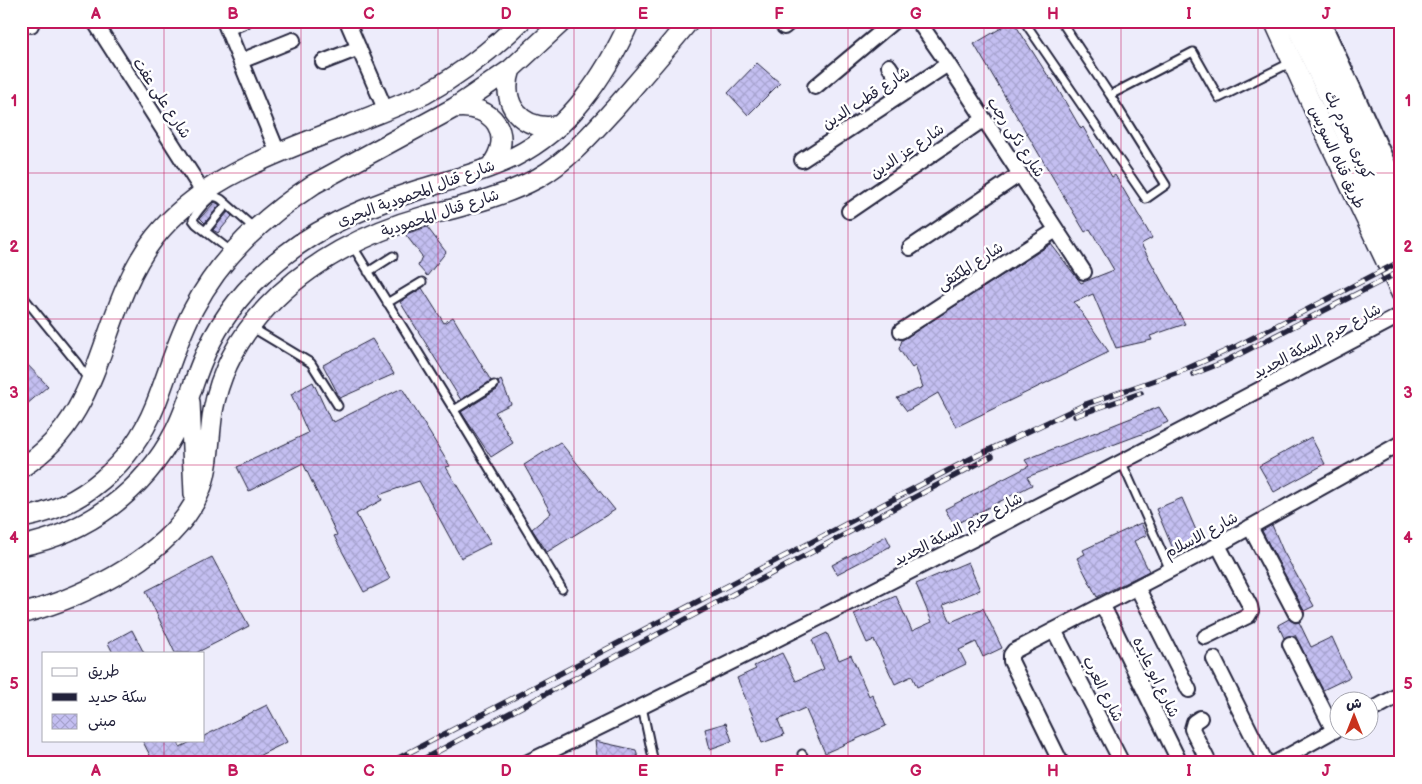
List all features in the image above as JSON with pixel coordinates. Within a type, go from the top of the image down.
[{"type":"highway","name":"كوبرى محرم بك","points":[[1296,21],[1401,248]]},
{"type":"highway","name":"كوبرى محرم بك","points":[[1317,21],[1401,204]]},
{"type":"street","name":"شارع على عفت","points":[[94,21],[209,192]]},
{"type":"street","points":[[244,21],[226,24],[278,153]]},
{"type":"street","points":[[347,21],[386,111]]},
{"type":"street","points":[[21,518],[42,513],[74,500],[108,476],[126,455],[146,426],[184,328],[194,308],[218,270],[255,228],[294,197],[314,184],[454,108],[512,69],[563,21]]},
{"type":"street","name":"شارع قنال المحمودية البحرى","points":[[21,546],[46,540],[76,528],[104,512],[129,492],[155,463],[175,431],[205,354],[227,315],[249,287],[265,271],[319,230],[360,211],[490,167],[515,156],[538,142],[560,125],[575,110],[600,78],[630,21]]},
{"type":"street","name":"شارع قنال المحمودية","points":[[21,614],[90,590],[150,552],[175,528],[194,503],[202,486],[218,390],[235,349],[250,326],[267,307],[298,279],[324,260],[352,245],[400,224],[505,192],[538,178],[552,169],[566,158],[603,121],[689,21]]},
{"type":"street","points":[[815,87],[894,21]]},
{"type":"street","name":"شارع ذكى رجب","points":[[918,21],[984,118],[1084,272]]},
{"type":"street","name":"طريق قناه السويس","points":[[1274,21],[1401,293]]},
{"type":"street","points":[[1327,21],[1354,83],[1401,178]]},
{"type":"street","points":[[21,468],[41,454],[65,429],[75,414],[90,383],[122,298],[142,257],[169,221],[254,163],[426,94],[480,59],[512,24]]},
{"type":"street","points":[[240,61],[293,40]]},
{"type":"street","points":[[322,62],[359,48]]},
{"type":"street","name":"شارع قطب الدين","points":[[802,160],[948,64]]},
{"type":"street","points":[[889,66],[906,92]]},
{"type":"street","points":[[512,69],[507,87],[511,106],[532,124],[550,127],[560,125]]},
{"type":"street","points":[[454,108],[475,108],[485,112],[493,119],[501,139],[497,159],[490,167]]},
{"type":"street","name":"شارع عز الدين","points":[[849,211],[984,118]]},
{"type":"street","points":[[910,248],[1020,174]]},
{"type":"street","name":"شارع المكتفى","points":[[901,330],[1056,230]]},
{"type":"street","name":"شارع حرم السكة الحديد","points":[[526,763],[892,582],[1401,315]]},
{"type":"street","points":[[190,396],[194,503]]},
{"type":"street","name":"شارع الاسلام","points":[[1062,763],[1011,661],[1011,655],[1014,651],[1218,545],[1401,443]]},
{"type":"street","points":[[1250,527],[1296,614]]},
{"type":"street","points":[[1205,637],[1248,616],[1251,611],[1218,545]]},
{"type":"street","points":[[1137,587],[1189,690]]},
{"type":"street","name":"شارع ابو عايده","points":[[1103,606],[1180,763]]},
{"type":"street","name":"شارع العرب","points":[[1054,630],[1122,763]]},
{"type":"street","points":[[1290,644],[1330,716]]},
{"type":"street","points":[[1214,659],[1266,763]]},
{"type":"street","points":[[1380,706],[1401,694]]},
{"type":"street","points":[[1200,718],[1194,722],[1192,728],[1209,763]]},
{"type":"street","points":[[1275,763],[1330,733]]},
{"type":"lane","points":[[1029,21],[1026,24],[1146,199],[1166,185],[1110,95],[1060,21]]},
{"type":"lane","points":[[1110,95],[1193,52],[1219,98],[1293,62]]},
{"type":"lane","points":[[209,192],[227,204],[255,228]]},
{"type":"lane","points":[[209,192],[211,198],[193,218],[194,222],[232,252]]},
{"type":"lane","points":[[205,231],[227,204]]},
{"type":"lane","points":[[352,245],[562,589]]},
{"type":"lane","points":[[368,272],[393,256]]},
{"type":"lane","points":[[387,303],[422,282]]},
{"type":"lane","points":[[21,294],[77,363],[90,383]]},
{"type":"lane","points":[[250,326],[311,363],[338,406]]},
{"type":"lane","points":[[454,410],[494,384]]},
{"type":"lane","points":[[1122,462],[1170,570]]},
{"type":"lane","points":[[642,707],[654,763]]},
{"type":"lane","points":[[802,754],[807,763]]},
{"type":"building","points":[[1013,21],[1050,79],[1052,79],[1081,129],[1083,127],[1112,177],[1115,175],[1152,238],[1141,244],[1185,324],[1150,336],[1152,340],[1116,348],[1093,294],[1074,302],[1109,352],[956,427],[938,393],[907,411],[897,398],[923,387],[915,366],[912,368],[899,349],[902,340],[1051,244],[1081,283],[1114,270],[1090,229],[1085,232],[974,44]]},
{"type":"building","points":[[757,63],[780,83],[748,115],[728,93]]},
{"type":"building","points":[[215,202],[220,205],[205,223],[200,218]]},
{"type":"building","points":[[228,212],[232,216],[218,233],[213,230]]},
{"type":"building","points":[[427,227],[446,252],[427,276],[418,266],[422,256],[405,234]]},
{"type":"building","points":[[422,288],[444,323],[453,317],[491,381],[461,400],[400,302]]},
{"type":"building","points":[[372,339],[394,374],[340,398],[323,365]]},
{"type":"building","points":[[21,358],[48,386],[26,405],[21,399]]},
{"type":"building","points":[[501,380],[511,404],[495,412],[513,443],[491,457],[461,412],[497,390],[498,382]]},
{"type":"building","points":[[313,382],[331,421],[333,420],[334,422],[402,388],[450,466],[446,467],[491,543],[461,558],[419,481],[379,495],[382,500],[356,514],[390,579],[364,592],[334,536],[337,535],[303,463],[249,491],[237,467],[308,433],[291,394]]},
{"type":"building","points":[[1159,407],[1168,422],[1142,434],[1027,477],[1032,485],[954,525],[945,509],[1029,466],[1025,460]]},
{"type":"building","points":[[1311,437],[1325,464],[1274,492],[1259,466]]},
{"type":"building","points":[[560,442],[615,510],[547,552],[532,529],[551,513],[524,465]]},
{"type":"building","points":[[1182,498],[1202,544],[1176,556],[1156,509]]},
{"type":"building","points":[[1141,523],[1147,535],[1134,541],[1149,571],[1097,597],[1077,558],[1085,554],[1083,550]]},
{"type":"building","points":[[1272,525],[1283,551],[1314,606],[1304,611],[1262,531]]},
{"type":"building","points":[[886,536],[891,546],[837,574],[832,565]]},
{"type":"building","points":[[212,557],[249,626],[198,652],[175,652],[146,591]]},
{"type":"building","points":[[968,562],[980,590],[943,605],[951,622],[983,608],[1002,648],[983,657],[976,642],[959,650],[966,664],[917,687],[912,676],[895,684],[874,640],[867,643],[854,614],[896,596],[912,631],[932,622],[916,584]]},
{"type":"building","points":[[1289,619],[1295,623],[1299,622],[1311,647],[1332,637],[1350,677],[1323,690],[1295,635],[1284,638],[1278,625]]},
{"type":"building","points":[[132,630],[143,652],[112,652],[108,643]]},
{"type":"building","points":[[827,633],[839,660],[851,655],[869,696],[872,694],[886,726],[825,753],[805,708],[778,720],[784,735],[762,743],[737,678],[756,669],[754,666],[782,653],[796,681],[824,669],[812,640]]},
{"type":"building","points":[[267,705],[287,742],[244,763],[154,763],[143,742],[178,742],[180,747],[191,742],[205,742],[205,736]]},
{"type":"building","points":[[726,723],[732,741],[710,749],[705,729]]},
{"type":"building","points":[[595,741],[636,750],[639,763],[598,763]]},
{"type":"railway","points":[[389,763],[972,458],[1086,404],[1184,370],[1237,346],[1401,261]]},
{"type":"railway","points":[[1193,374],[1224,362],[1401,271]]},
{"type":"railway","points":[[1075,416],[1141,393]]},
{"type":"railway","points":[[416,763],[992,456]]}]
